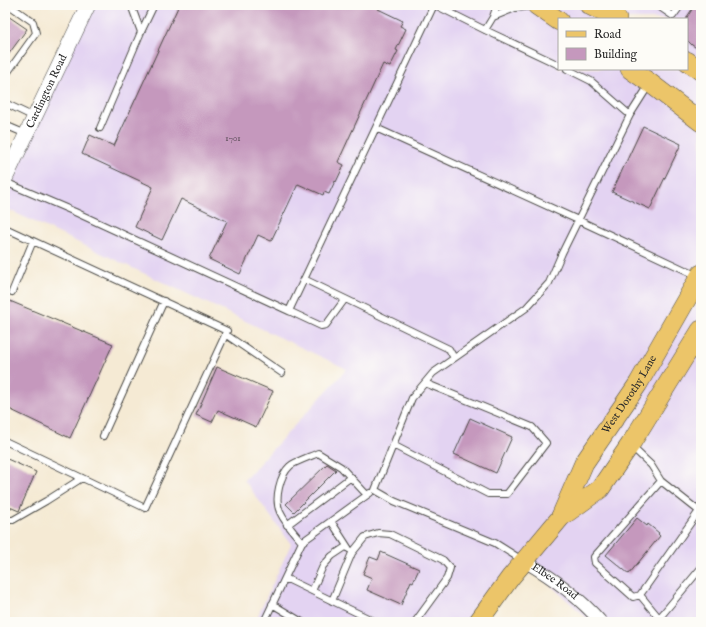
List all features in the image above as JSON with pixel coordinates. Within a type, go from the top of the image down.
[{"type":"main road","points":[[536,5],[558,20]]},
{"type":"main road","points":[[589,5],[615,18]]},
{"type":"main road","points":[[605,5],[623,18]]},
{"type":"main road","points":[[688,62],[701,71]]},
{"type":"main road","points":[[631,70],[701,122]]},
{"type":"main road","name":"West Dorothy Lane","points":[[561,517],[584,463],[638,384],[700,275]]},
{"type":"main road","name":"West Dorothy Lane","points":[[478,622],[510,578],[561,517],[600,489],[701,330]]},
{"type":"street","name":"Cardington Road","points":[[5,178],[85,6]]},
{"type":"street","name":"Elbee Road","points":[[524,561],[546,574],[575,596],[601,622]]},
{"type":"lane","points":[[5,76],[36,33],[33,22],[9,5]]},
{"type":"lane","points":[[131,5],[141,32]]},
{"type":"lane","points":[[100,128],[154,5]]},
{"type":"lane","points":[[289,311],[435,5],[558,65]]},
{"type":"lane","points":[[484,30],[493,17],[497,5]]},
{"type":"lane","points":[[493,17],[515,8],[536,5]]},
{"type":"lane","points":[[657,5],[673,16],[681,5]]},
{"type":"lane","points":[[569,70],[591,81],[630,115]]},
{"type":"lane","points":[[264,622],[302,542],[375,490],[412,398],[433,373],[526,308],[550,283],[562,253],[630,115],[650,83]]},
{"type":"lane","points":[[5,103],[34,117]]},
{"type":"lane","points":[[5,125],[26,134]]},
{"type":"lane","points":[[376,128],[700,275]]},
{"type":"lane","points":[[5,182],[75,212],[321,326],[326,325],[345,299]]},
{"type":"lane","points":[[5,228],[226,331],[225,334],[282,373]]},
{"type":"lane","points":[[12,292],[33,241]]},
{"type":"lane","points":[[304,279],[449,349],[454,358]]},
{"type":"lane","points":[[103,436],[164,301]]},
{"type":"lane","points":[[5,441],[145,508],[225,334]]},
{"type":"lane","points":[[393,445],[488,494],[508,494],[546,444],[532,427],[425,383]]},
{"type":"lane","points":[[630,444],[651,465],[661,481],[700,512],[640,595],[633,597],[595,563],[594,557],[661,481]]},
{"type":"lane","points":[[302,542],[287,525],[279,511],[278,494],[281,479],[291,466],[318,453],[341,467],[367,495]]},
{"type":"lane","points":[[287,525],[351,477]]},
{"type":"lane","points":[[5,520],[13,520],[82,478]]},
{"type":"lane","points":[[375,490],[394,501],[495,543],[524,561]]},
{"type":"lane","points":[[331,521],[352,553]]},
{"type":"lane","points":[[332,601],[352,553],[365,537],[378,533],[390,534],[443,560],[450,568],[447,578],[415,622]]},
{"type":"lane","points":[[312,591],[323,566],[332,556],[348,546]]},
{"type":"lane","points":[[640,595],[657,620],[701,568]]},
{"type":"lane","points":[[285,578],[376,622]]},
{"type":"lane","points":[[272,604],[302,622]]},
{"type":"shaded area","points":[[80,5],[701,5],[701,622],[591,622],[524,561],[483,622],[255,622],[291,544],[244,480],[347,369],[5,208],[5,179]]},
{"type":"building","points":[[179,5],[380,5],[378,9],[403,21],[400,26],[406,29],[390,67],[383,64],[338,162],[344,165],[329,194],[324,192],[323,195],[298,184],[271,241],[258,235],[240,274],[209,259],[227,221],[181,199],[162,240],[135,227],[153,187],[82,154],[90,135],[114,146]]},
{"type":"building","points":[[695,5],[701,5],[701,51],[688,41],[687,17]]},
{"type":"building","points":[[5,14],[27,29],[5,59]]},
{"type":"building","points":[[643,126],[681,144],[650,209],[612,192]]},
{"type":"building","points":[[5,299],[113,344],[70,438],[5,407]]},
{"type":"building","points":[[217,367],[273,391],[256,427],[218,410],[212,422],[196,415]]},
{"type":"building","points":[[470,418],[512,437],[496,473],[454,454]]},
{"type":"building","points":[[5,458],[36,472],[19,511],[5,505]]},
{"type":"building","points":[[327,464],[336,470],[294,512],[286,504]]},
{"type":"building","points":[[637,518],[647,526],[648,524],[659,533],[658,534],[660,536],[629,574],[606,555]]},
{"type":"building","points":[[381,552],[419,569],[413,582],[411,581],[401,605],[367,590],[372,578],[363,574],[370,557],[378,560]]}]
